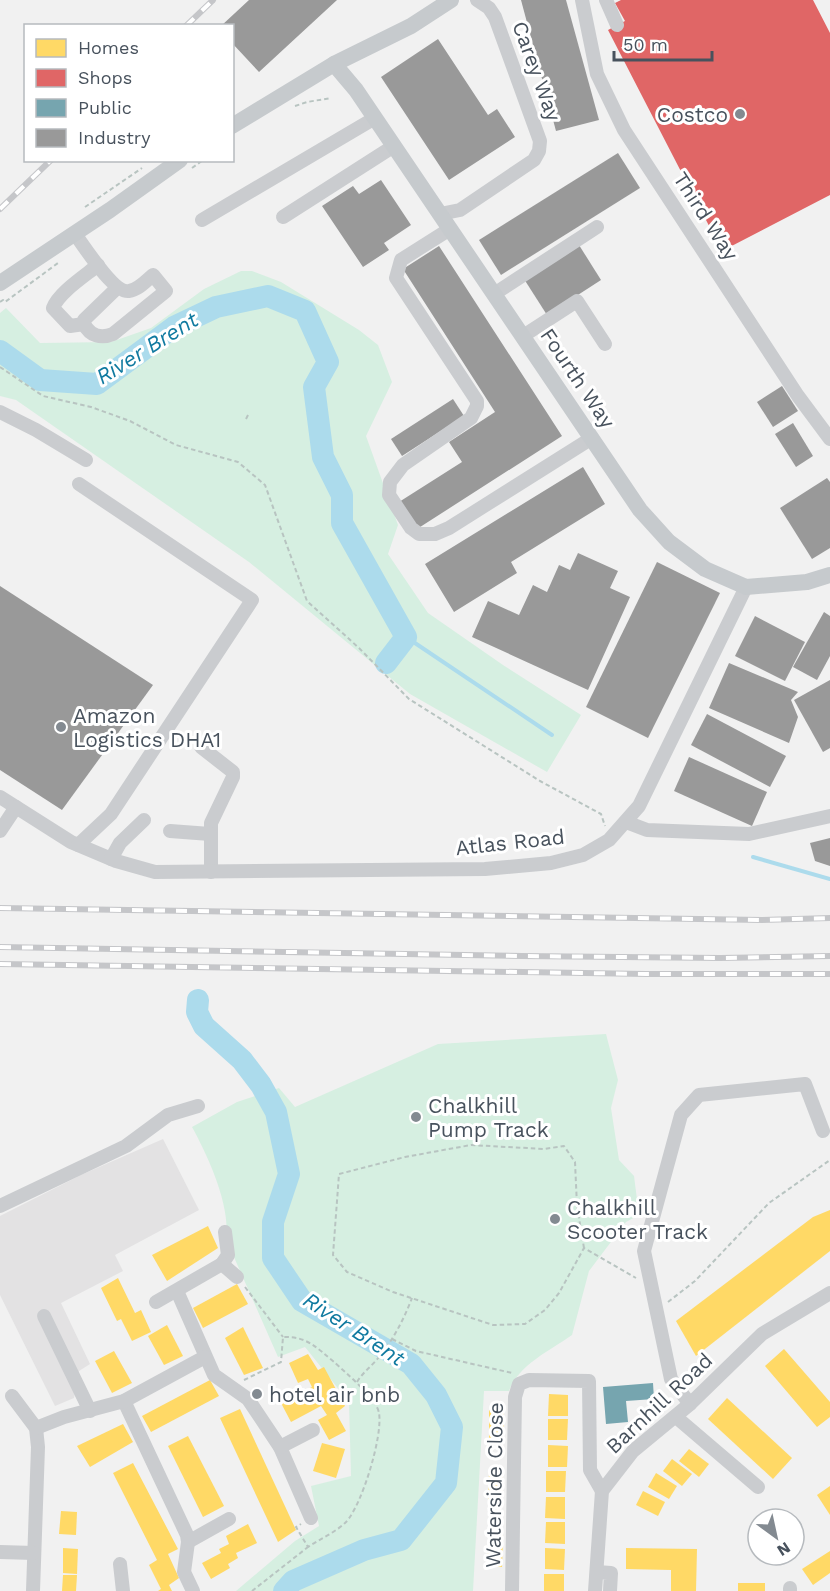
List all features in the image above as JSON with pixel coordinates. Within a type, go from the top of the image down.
[{"type":"main road","points":[[234,125],[339,62],[411,26],[452,0]]},
{"type":"main road","name":"Fourth Way","points":[[339,62],[640,510],[669,542],[705,569],[746,587],[807,582],[830,575]]},
{"type":"main road","points":[[0,284],[177,162]]},
{"type":"street","name":"Carey Way","points":[[440,214],[460,210],[534,160],[539,151],[540,141],[495,17],[477,0]]},
{"type":"street","name":"Third Way","points":[[582,0],[597,74],[624,130],[798,396],[825,421],[830,439]]},
{"type":"street","points":[[606,0],[617,25]]},
{"type":"street","points":[[202,220],[375,118]]},
{"type":"street","points":[[283,218],[394,146]]},
{"type":"street","points":[[494,294],[597,227]]},
{"type":"street","points":[[450,229],[402,260],[396,278],[477,401],[477,406],[471,418],[404,465],[390,482],[389,495],[411,528],[419,534],[435,534],[456,524],[592,438]]},
{"type":"street","points":[[75,234],[117,288],[128,292],[134,290],[153,275],[166,291],[112,334],[98,336],[92,334],[84,324]]},
{"type":"street","points":[[84,324],[70,326],[53,308],[69,289],[98,265]]},
{"type":"street","points":[[84,324],[88,315],[117,288]]},
{"type":"street","points":[[523,336],[577,301],[605,344]]},
{"type":"street","points":[[0,412],[36,430],[86,460]]},
{"type":"street","points":[[78,845],[111,813],[252,600],[79,484]]},
{"type":"street","name":"Atlas Road","points":[[0,797],[78,845],[111,859],[155,872],[485,869],[551,863],[583,855],[615,835],[639,806],[746,587]]},
{"type":"street","points":[[201,747],[233,772],[233,777],[211,823],[212,872]]},
{"type":"street","points":[[0,831],[16,807]]},
{"type":"street","points":[[626,822],[647,830],[749,834],[830,816]]},
{"type":"street","points":[[111,859],[124,838],[144,820]]},
{"type":"street","points":[[170,831],[210,834]]},
{"type":"street","points":[[690,1404],[671,1379],[644,1251],[681,1115],[699,1095],[805,1084],[824,1131]]},
{"type":"street","points":[[0,1206],[126,1146],[168,1114],[198,1107]]},
{"type":"street","points":[[156,1302],[222,1264],[228,1255],[225,1232]]},
{"type":"street","points":[[222,1264],[237,1277]]},
{"type":"street","points":[[177,1291],[214,1375],[249,1399],[280,1447],[311,1518]]},
{"type":"street","name":"Barnhill Road","points":[[602,1491],[633,1451],[676,1417],[762,1334],[830,1293]]},
{"type":"street","points":[[44,1316],[90,1411]]},
{"type":"street","points":[[36,1428],[124,1401],[205,1357]]},
{"type":"street","name":"Waterside Close","points":[[512,1591],[515,1397],[519,1384],[529,1380],[589,1381],[590,1470],[602,1491]]},
{"type":"street","points":[[12,1396],[36,1428],[38,1447],[33,1591]]},
{"type":"street","points":[[124,1401],[187,1535],[184,1572],[193,1591]]},
{"type":"street","points":[[676,1417],[758,1487]]},
{"type":"street","points":[[280,1447],[313,1430]]},
{"type":"street","points":[[595,1591],[602,1491]]},
{"type":"street","points":[[188,1542],[229,1519]]},
{"type":"street","points":[[0,1552],[34,1553]]},
{"type":"street","points":[[120,1564],[123,1591]]},
{"type":"street","points":[[597,1572],[611,1573],[610,1591]]},
{"type":"path","points":[[322,99],[331,98]]},
{"type":"path","points":[[0,302],[3,300],[5,302]]},
{"type":"path","points":[[0,368],[43,396],[91,407],[129,421],[176,445],[238,462],[265,485],[308,601],[359,648],[408,699],[540,781],[601,814],[605,825],[615,835]]},
{"type":"path","points":[[246,419],[249,413]]},
{"type":"path","points":[[471,1145],[544,1149],[564,1146],[575,1162],[577,1206],[584,1248],[559,1293],[545,1310],[525,1324],[493,1325],[411,1298],[347,1272],[333,1255],[339,1174],[405,1156],[471,1145]]},
{"type":"path","points":[[657,1311],[695,1281],[769,1203],[830,1160]]},
{"type":"path","points":[[584,1248],[652,1287]]},
{"type":"path","points":[[231,1387],[280,1362],[283,1337],[237,1277]]},
{"type":"path","points":[[357,1382],[392,1338],[406,1313],[411,1298]]},
{"type":"path","points":[[252,1591],[308,1547],[346,1522],[358,1505],[379,1433],[379,1412],[357,1382],[308,1341],[296,1336],[283,1337]]},
{"type":"path","points":[[392,1338],[416,1351],[514,1373],[529,1380]]},
{"type":"path","points":[[308,1547],[296,1527],[311,1518]]},
{"type":"shaded area","points":[[163,1139],[199,1210],[115,1255],[123,1271],[61,1303],[90,1364],[79,1371],[74,1398],[55,1406],[0,1295],[0,1216],[81,1175]]},
{"type":"green space","points":[[241,271],[252,271],[281,282],[359,330],[378,345],[392,382],[366,436],[398,525],[388,554],[428,613],[581,715],[547,772],[410,694],[249,562],[16,400],[0,396],[0,313],[6,308],[40,343],[111,342],[151,328],[204,289]]},
{"type":"green space","points":[[606,1034],[618,1080],[611,1108],[619,1160],[634,1176],[639,1215],[626,1222],[589,1271],[572,1335],[527,1366],[513,1382],[509,1391],[484,1391],[473,1591],[236,1591],[295,1541],[319,1526],[311,1486],[351,1476],[349,1402],[305,1347],[278,1357],[226,1239],[227,1226],[222,1197],[205,1152],[192,1127],[237,1102],[279,1088],[295,1107],[438,1044]]},
{"type":"building: Homes","points":[[830,1210],[830,1251],[696,1356],[676,1321],[813,1217]]},
{"type":"building: Homes","points":[[208,1226],[218,1248],[167,1281],[152,1255]]},
{"type":"building: Homes","points":[[118,1278],[135,1313],[141,1310],[151,1332],[132,1341],[121,1319],[117,1321],[101,1288]]},
{"type":"building: Homes","points":[[237,1284],[248,1304],[203,1328],[193,1308]]},
{"type":"building: Homes","points":[[167,1325],[183,1356],[164,1365],[148,1336]]},
{"type":"building: Homes","points":[[243,1327],[263,1368],[244,1375],[225,1338]]},
{"type":"building: Homes","points":[[784,1349],[830,1402],[830,1417],[817,1427],[765,1366]]},
{"type":"building: Homes","points":[[114,1351],[132,1383],[112,1393],[95,1361]]},
{"type":"building: Homes","points":[[308,1354],[318,1370],[324,1367],[345,1406],[336,1413],[346,1431],[329,1440],[318,1420],[327,1415],[321,1406],[291,1422],[281,1403],[312,1387],[308,1379],[298,1383],[289,1363]]},
{"type":"building: Homes","points":[[210,1380],[219,1396],[151,1432],[142,1416]]},
{"type":"building: Homes","points":[[549,1394],[568,1395],[568,1416],[548,1416]]},
{"type":"building: Homes","points":[[727,1398],[792,1458],[773,1479],[708,1419]]},
{"type":"building: Homes","points":[[240,1409],[296,1530],[278,1542],[220,1418]]},
{"type":"building: Homes","points":[[489,1410],[504,1410],[504,1442],[489,1442]]},
{"type":"building: Homes","points":[[548,1419],[568,1419],[567,1440],[548,1440]]},
{"type":"building: Homes","points":[[123,1424],[133,1442],[90,1467],[77,1446]]},
{"type":"building: Homes","points":[[188,1436],[224,1506],[203,1517],[168,1446]]},
{"type":"building: Homes","points":[[322,1443],[345,1449],[336,1478],[313,1471]]},
{"type":"building: Homes","points":[[548,1445],[568,1446],[567,1467],[548,1467]]},
{"type":"building: Homes","points":[[689,1449],[709,1464],[699,1477],[679,1461]]},
{"type":"building: Homes","points":[[672,1459],[692,1474],[682,1486],[663,1471]]},
{"type":"building: Homes","points":[[133,1463],[178,1549],[168,1554],[179,1578],[169,1585],[172,1591],[158,1591],[161,1589],[149,1565],[157,1560],[113,1473]]},
{"type":"building: Homes","points":[[546,1471],[566,1471],[565,1492],[546,1492]]},
{"type":"building: Homes","points":[[489,1472],[503,1472],[502,1504],[488,1504]]},
{"type":"building: Homes","points":[[656,1473],[677,1486],[669,1499],[648,1487]]},
{"type":"building: Homes","points":[[830,1486],[830,1515],[817,1495]]},
{"type":"building: Homes","points":[[643,1491],[665,1502],[658,1516],[636,1505]]},
{"type":"building: Homes","points":[[546,1497],[565,1497],[565,1519],[545,1518]]},
{"type":"building: Homes","points":[[61,1511],[77,1512],[76,1535],[59,1534]]},
{"type":"building: Homes","points":[[546,1522],[565,1522],[565,1544],[545,1543]]},
{"type":"building: Homes","points":[[248,1524],[257,1543],[236,1553],[238,1558],[228,1564],[230,1568],[211,1579],[202,1563],[221,1553],[219,1549],[229,1544],[226,1536]]},
{"type":"building: Homes","points":[[489,1534],[503,1535],[502,1567],[487,1566]]},
{"type":"building: Homes","points":[[63,1548],[78,1549],[77,1574],[63,1573]]},
{"type":"building: Homes","points":[[545,1548],[565,1549],[564,1570],[545,1569]]},
{"type":"building: Homes","points":[[626,1548],[697,1549],[696,1591],[671,1591],[671,1570],[626,1569]]},
{"type":"building: Homes","points":[[830,1551],[830,1573],[813,1585],[802,1569]]},
{"type":"building: Homes","points":[[544,1574],[564,1574],[564,1591],[544,1591]]},
{"type":"building: Homes","points":[[63,1575],[77,1575],[76,1591],[62,1591]]},
{"type":"building: Homes","points":[[738,1583],[765,1583],[765,1591],[738,1591]]},
{"type":"building: Shops","name":"Costco","points":[[621,0],[813,0],[830,33],[830,195],[722,251],[608,30],[625,21],[615,3]]},
{"type":"building: Public","points":[[653,1383],[654,1399],[626,1401],[628,1422],[606,1424],[603,1387]]},
{"type":"building: Industry","points":[[249,0],[337,0],[259,72],[234,45],[234,24],[223,24]]},
{"type":"building: Industry","points":[[521,0],[566,0],[599,120],[556,131]]},
{"type":"building: Industry","points":[[438,39],[488,115],[497,109],[515,137],[449,180],[381,77]]},
{"type":"building: Industry","points":[[618,153],[640,188],[501,275],[479,240]]},
{"type":"building: Industry","points":[[381,180],[411,225],[384,243],[389,250],[363,267],[322,206],[353,186],[359,194]]},
{"type":"building: Industry","points":[[579,245],[601,280],[547,315],[524,279]]},
{"type":"building: Industry","points":[[439,246],[562,436],[417,529],[399,502],[462,462],[449,442],[495,412],[403,269]]},
{"type":"building: Industry","points":[[782,386],[798,411],[773,427],[757,402]]},
{"type":"building: Industry","points":[[453,399],[464,416],[402,456],[391,439]]},
{"type":"building: Industry","points":[[793,423],[813,456],[796,467],[775,434]]},
{"type":"building: Industry","points":[[583,467],[605,504],[511,562],[517,573],[454,612],[425,564]]},
{"type":"building: Industry","points":[[827,478],[830,482],[830,548],[812,559],[780,508]]},
{"type":"building: Industry","points":[[578,553],[618,571],[610,588],[630,597],[588,690],[472,637],[488,601],[519,615],[533,585],[547,592],[559,565],[570,570]]},
{"type":"building: Industry","points":[[657,562],[720,593],[648,738],[586,707]]},
{"type":"building: Industry","name":"Amazon Logistics DHA1","points":[[0,586],[153,685],[62,810],[0,770]]},
{"type":"building: Industry","points":[[824,612],[830,616],[830,656],[817,680],[793,667]]},
{"type":"building: Industry","points":[[755,616],[805,642],[785,681],[735,656]]},
{"type":"building: Industry","points":[[729,663],[798,692],[791,700],[798,717],[789,743],[709,708]]},
{"type":"building: Industry","points":[[830,680],[830,748],[823,752],[794,700]]},
{"type":"building: Industry","points":[[707,714],[786,756],[770,787],[691,745]]},
{"type":"building: Industry","points":[[689,757],[767,792],[752,826],[674,791]]},
{"type":"building: Industry","points":[[830,838],[830,866],[815,861],[810,843]]},
{"type":"waterway","name":"River Brent","points":[[0,351],[40,380],[97,384],[174,327],[216,307],[268,296],[305,311],[328,362],[314,387],[323,457],[342,495],[342,523],[406,637],[386,663]]},
{"type":"waterway","points":[[406,637],[552,735]]},
{"type":"waterway","points":[[753,857],[830,879]]},
{"type":"waterway","name":"River Brent","points":[[198,1000],[197,1012],[204,1026],[242,1060],[261,1085],[276,1112],[289,1174],[273,1222],[273,1258],[302,1301],[411,1364],[436,1395],[452,1427],[446,1483],[401,1540],[364,1550],[293,1581],[284,1591]]},
{"type":"railway","points":[[188,24],[213,0]]},
{"type":"railway","points":[[0,209],[49,162]]},
{"type":"railway","points":[[0,908],[762,920],[830,918]]},
{"type":"railway","points":[[0,947],[522,956],[720,958],[830,956]]},
{"type":"railway","points":[[0,964],[646,974],[830,974]]},
{"type":"place","name":"Costco","points":[[740,114]]},
{"type":"place","name":"Amazon Logistics DHA1","points":[[61,727]]},
{"type":"place","name":"Chalkhill Pump Track","points":[[416,1117]]},
{"type":"place","name":"Chalkhill Scooter Track","points":[[555,1219]]},
{"type":"place","name":"hotel air bnb","points":[[257,1394]]}]
